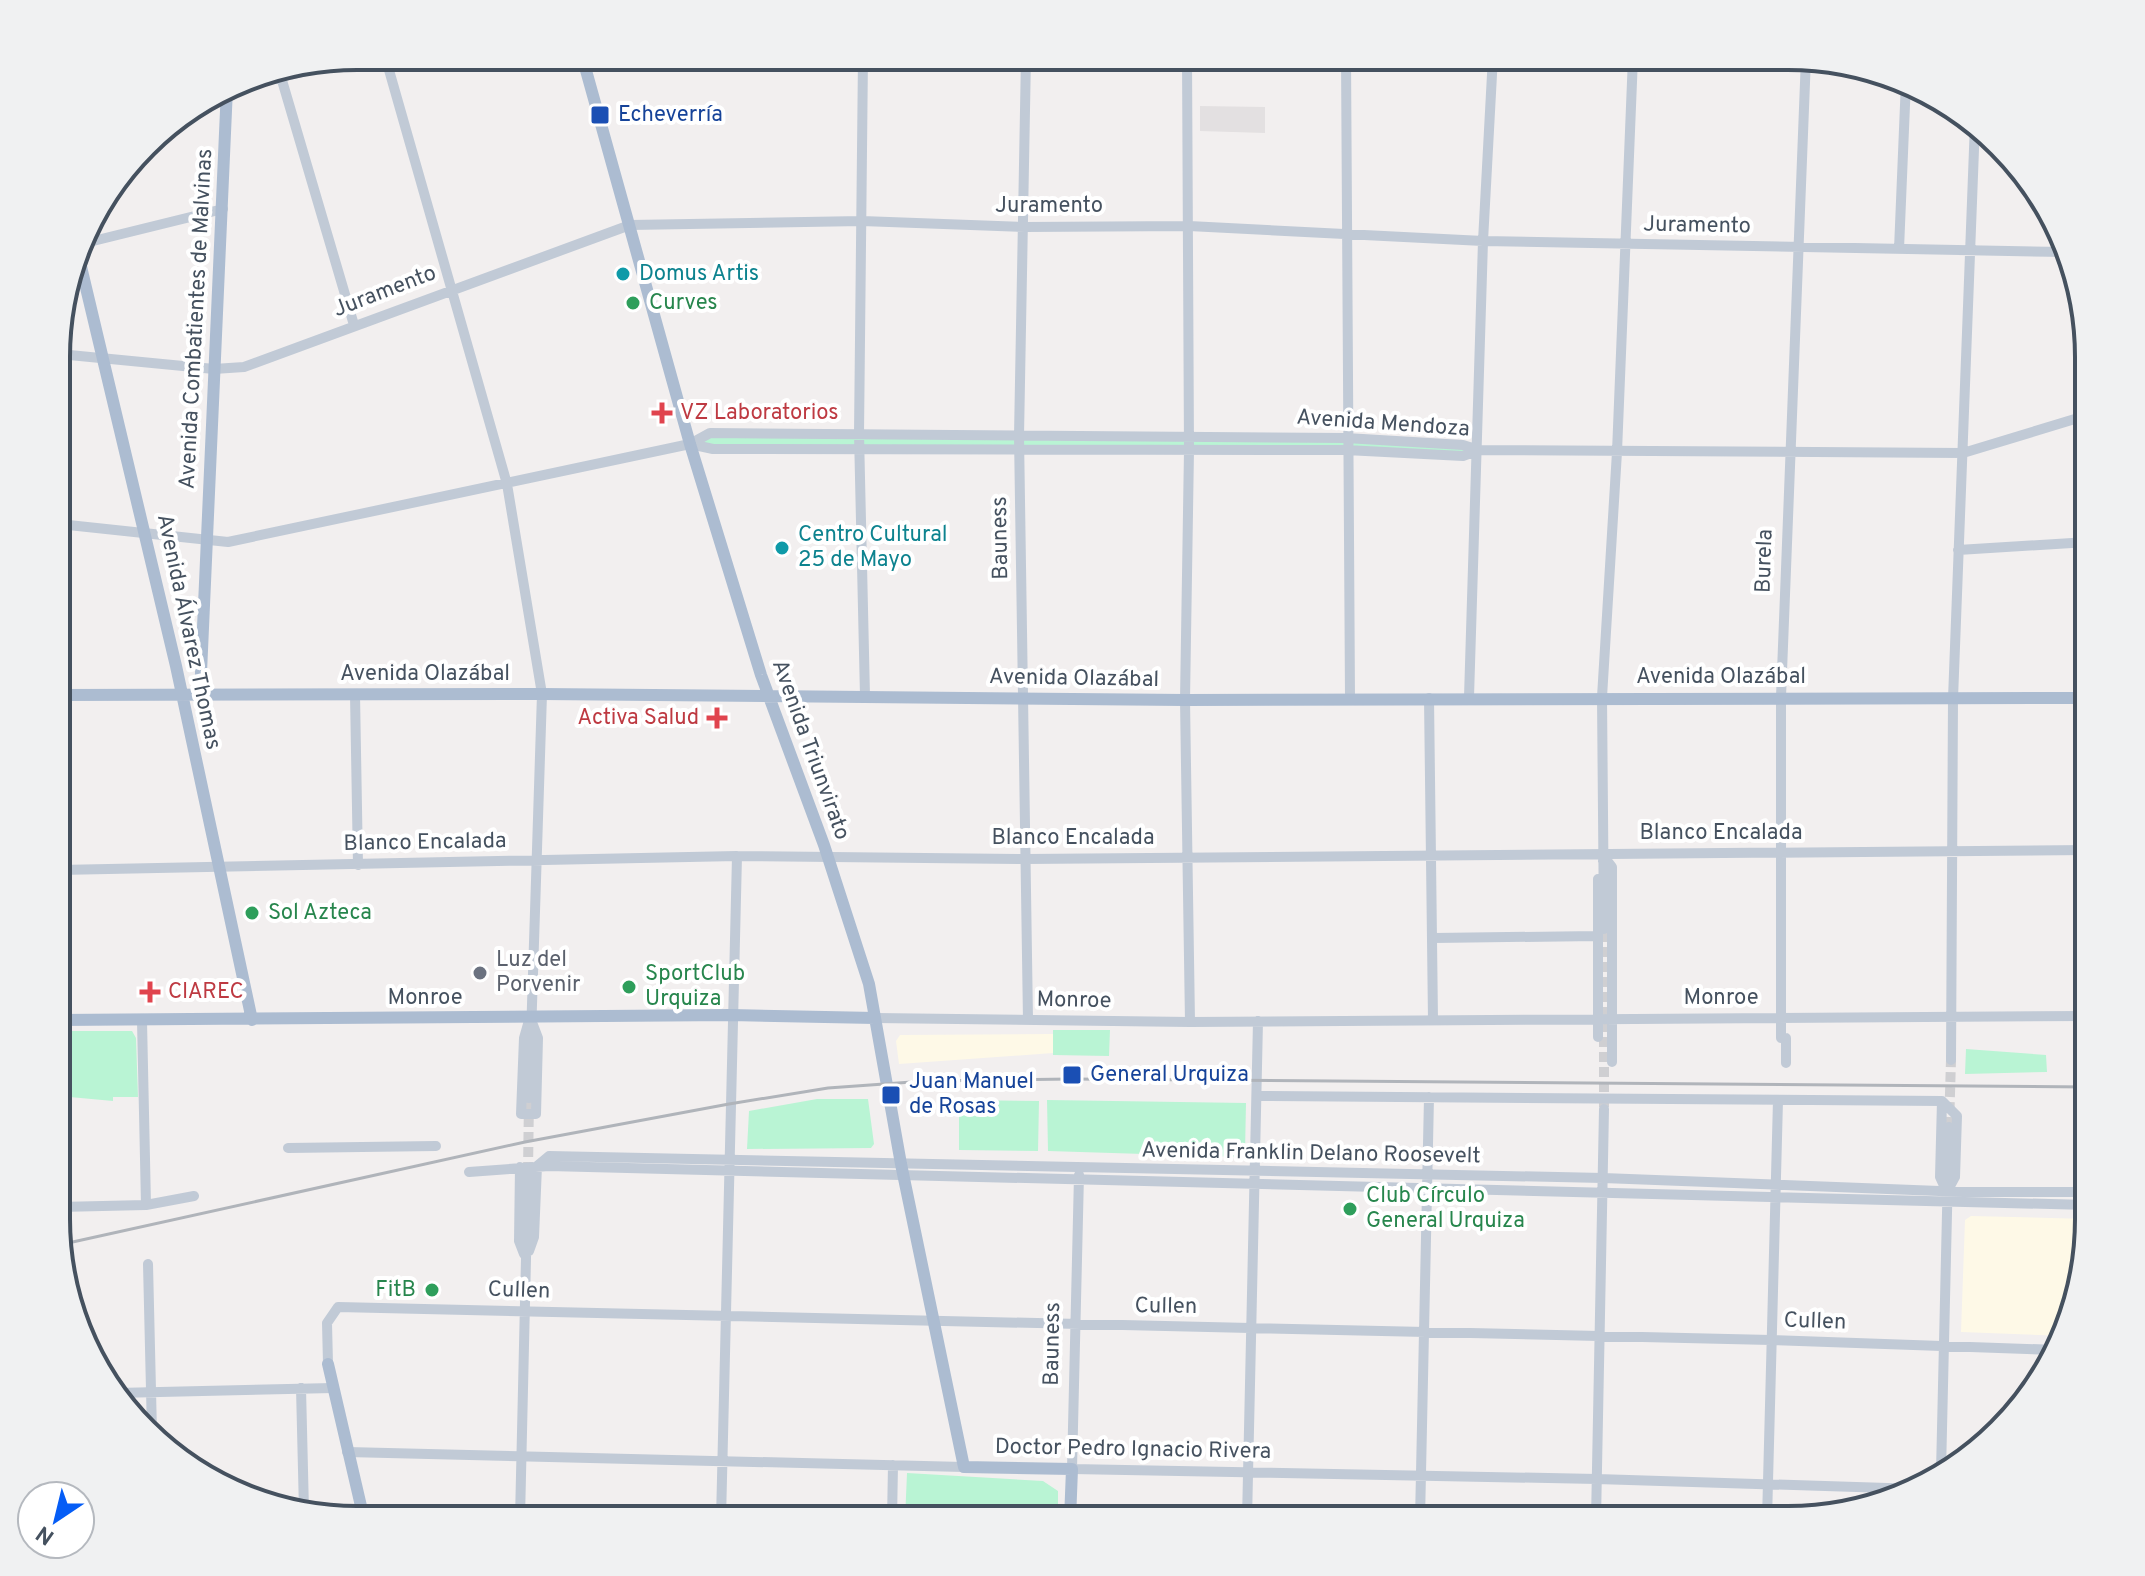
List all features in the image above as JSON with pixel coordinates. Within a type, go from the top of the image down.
[{"type":"main road","name":"Avenida Triunvirato","points":[[586,70],[690,444],[767,696],[828,858],[869,984],[903,1170],[964,1467]]},
{"type":"main road","name":"Avenida Combatientes de Malvinas","points":[[200,695],[226,102]]},
{"type":"main road","name":"Avenida Álvarez Thomas","points":[[83,273],[147,534],[252,1020]]},
{"type":"main road","name":"Avenida Olazábal","points":[[70,695],[542,694],[1185,700],[2075,698]]},
{"type":"main road","name":"Monroe","points":[[70,1020],[731,1015],[875,1018]]},
{"type":"main road","points":[[328,1364],[361,1506]]},
{"type":"main road","name":"Doctor Pedro Ignacio Rivera","points":[[964,1467],[1072,1469]]},
{"type":"main road","name":"Bauness","points":[[1071,1506],[1072,1469]]},
{"type":"street","points":[[389,70],[454,288],[507,484],[542,694],[529,1098]]},
{"type":"street","points":[[863,70],[859,434],[865,696]]},
{"type":"street","name":"Bauness","points":[[1026,70],[1019,449],[1028,1020]]},
{"type":"street","points":[[1187,70],[1189,450],[1185,700],[1190,1022]]},
{"type":"street","points":[[1346,70],[1346,450],[1350,698]]},
{"type":"street","points":[[1469,697],[1479,450],[1483,241],[1492,70]]},
{"type":"street","points":[[1612,1062],[1612,867],[1605,855],[1602,697],[1617,452],[1632,70]]},
{"type":"street","name":"Burela","points":[[1786,1063],[1781,1017],[1781,697],[1788,452],[1805,71]]},
{"type":"street","points":[[282,80],[354,325]]},
{"type":"street","points":[[1899,249],[1905,95]]},
{"type":"street","points":[[1951,1060],[1953,699],[1975,139]]},
{"type":"street","points":[[95,241],[223,209]]},
{"type":"street","name":"Juramento","points":[[70,355],[214,369],[244,367],[630,225],[862,221],[1025,227],[1189,226],[1483,241],[2055,252]]},
{"type":"street","points":[[1479,450],[1963,453],[2075,419]]},
{"type":"street","name":"Avenida Mendoza","points":[[690,444],[710,433],[859,434],[1346,438],[1463,445],[1479,450]]},
{"type":"street","points":[[70,525],[228,542],[690,444]]},
{"type":"street","name":"Avenida Mendoza","points":[[690,444],[713,449],[1346,450],[1463,456],[1479,450]]},
{"type":"street","points":[[1958,550],[2075,543]]},
{"type":"street","points":[[355,694],[358,865]]},
{"type":"street","points":[[1429,698],[1433,1020]]},
{"type":"street","name":"Blanco Encalada","points":[[70,870],[737,856],[1026,859],[2075,850]]},
{"type":"street","points":[[1598,1037],[1598,868],[1605,855]]},
{"type":"street","points":[[721,1506],[737,856]]},
{"type":"street","points":[[1434,938],[1600,933]]},
{"type":"street","name":"Monroe","points":[[875,1018],[1190,1022],[2075,1016]]},
{"type":"street","points":[[530,1017],[538,1038],[536,1114],[521,1114],[524,1038],[530,1017]]},
{"type":"street","points":[[142,1021],[146,1205]]},
{"type":"street","points":[[1247,1506],[1258,1021]]},
{"type":"street","points":[[1257,1096],[1942,1101],[1957,1116],[1955,1177],[1947,1197]]},
{"type":"street","points":[[1421,1506],[1422,1331],[1427,1188],[1430,1177],[1429,1097]]},
{"type":"street","points":[[1598,1099],[1598,1167],[1603,1176]]},
{"type":"street","points":[[1603,1176],[1609,1167],[1611,1099]]},
{"type":"street","points":[[1767,1506],[1778,1100]]},
{"type":"street","points":[[1596,1506],[1604,1109]]},
{"type":"street","points":[[1941,1462],[1949,1127]]},
{"type":"street","points":[[288,1148],[436,1146]]},
{"type":"street","name":"Avenida Franklin Delano Roosevelt","points":[[469,1172],[528,1168],[728,1166],[1256,1178],[1603,1176],[1774,1183],[2075,1204]]},
{"type":"street","points":[[526,1259],[519,1241],[528,1168]]},
{"type":"street","points":[[520,1506],[526,1259],[534,1237],[528,1168]]},
{"type":"street","name":"Bauness","points":[[1072,1469],[1073,1326],[1079,1175]]},
{"type":"street","name":"Avenida Franklin Delano Roosevelt","points":[[1256,1178],[1427,1188],[1603,1193],[1947,1197],[2075,1192]]},
{"type":"street","points":[[70,1207],[146,1205],[194,1196]]},
{"type":"street","points":[[148,1264],[152,1420]]},
{"type":"street","name":"Cullen","points":[[328,1364],[327,1323],[338,1307],[1073,1326],[1422,1331],[2043,1350]]},
{"type":"street","points":[[301,1388],[304,1501]]},
{"type":"street","points":[[128,1393],[333,1388]]},
{"type":"street","name":"Doctor Pedro Ignacio Rivera","points":[[347,1452],[964,1467]]},
{"type":"street","points":[[892,1506],[893,1465]]},
{"type":"street","name":"Doctor Pedro Ignacio Rivera","points":[[1072,1469],[1888,1488]]},
{"type":"shaded area","points":[[1200,106],[1265,107],[1265,133],[1200,131]]},
{"type":"shaded area","points":[[1053,1034],[1053,1053],[899,1064],[896,1041],[900,1035]]},
{"type":"shaded area","points":[[1971,1216],[2075,1219],[2069,1275],[2050,1335],[1961,1332],[1965,1220]]},
{"type":"green space","points":[[710,433],[1346,438],[1479,450],[1463,456],[690,444]]},
{"type":"green space","points":[[1053,1030],[1110,1030],[1109,1056],[1053,1055]]},
{"type":"green space","points":[[70,1031],[132,1031],[136,1038],[138,1097],[113,1097],[113,1101],[70,1097]]},
{"type":"green space","points":[[1966,1049],[2046,1055],[2047,1072],[1965,1074]]},
{"type":"green space","points":[[817,1099],[868,1099],[874,1144],[871,1148],[747,1149],[749,1111]]},
{"type":"green space","points":[[959,1100],[1039,1101],[1038,1151],[959,1150]]},
{"type":"green space","points":[[1047,1100],[1246,1103],[1245,1152],[1240,1157],[1048,1151]]},
{"type":"green space","points":[[907,1473],[1043,1481],[1058,1491],[1058,1506],[906,1506]]},
{"type":"tunnel","points":[[1604,929],[1604,1107]]},
{"type":"tunnel","points":[[1949,1127],[1951,1060]]},
{"type":"tunnel","points":[[528,1172],[529,1098]]},
{"type":"railway","points":[[71,1242],[525,1142],[828,1088],[926,1081],[1071,1079],[2075,1087]]},
{"type":"place","name":"Echeverría","points":[[600,115]]},
{"type":"place","name":"Domus Artis","points":[[623,274]]},
{"type":"place","name":"Curves","points":[[633,303]]},
{"type":"place","name":"VZ Laboratorios","points":[[662,413]]},
{"type":"place","name":"Centro Cultural 25 de Mayo","points":[[782,548]]},
{"type":"place","name":"Activa Salud","points":[[717,718]]},
{"type":"place","name":"Sol Azteca","points":[[252,913]]},
{"type":"place","name":"Luz del Porvenir","points":[[480,973]]},
{"type":"place","name":"SportClub Urquiza","points":[[629,987]]},
{"type":"place","name":"CIAREC","points":[[150,992]]},
{"type":"place","name":"General Urquiza","points":[[1072,1075]]},
{"type":"place","name":"Juan Manuel de Rosas","points":[[891,1095]]},
{"type":"place","name":"Club Círculo General Urquiza","points":[[1350,1209]]},
{"type":"place","name":"FitB","points":[[432,1290]]}]
